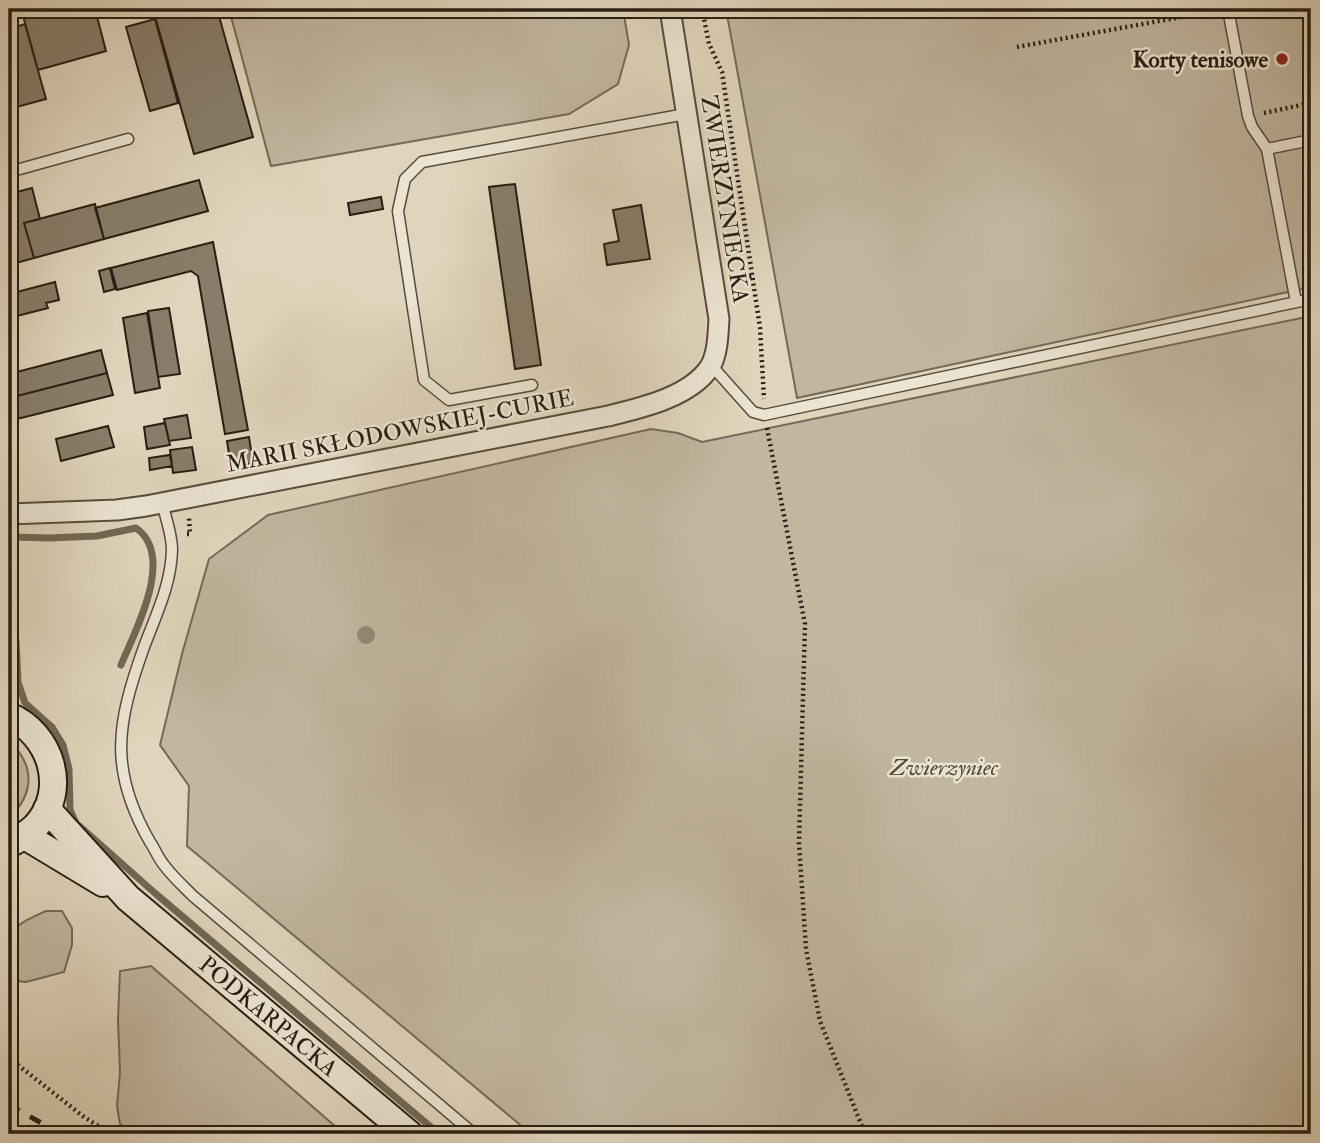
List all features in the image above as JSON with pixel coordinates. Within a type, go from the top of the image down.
[{"type":"main road","points":[[9,716],[19,720],[43,744],[50,759],[53,776],[47,809],[38,824],[17,840]]},
{"type":"main road","name":"PODKARPACKA","points":[[47,809],[128,898],[409,1134]]},
{"type":"main road","name":"PODKARPACKA","points":[[17,840],[128,898]]},
{"type":"street","name":"ZWIERZYNIECKA","points":[[670,9],[719,319],[718,341],[711,365]]},
{"type":"street","name":"MARII SKŁODOWSKIEJ-CURIE","points":[[9,514],[117,510],[162,503],[608,416],[669,397],[700,378],[711,365]]},
{"type":"lane","points":[[1228,9],[1248,116],[1267,149],[1296,302]]},
{"type":"lane","points":[[532,385],[449,400],[424,380],[398,211],[405,179],[422,162],[686,114]]},
{"type":"lane","points":[[9,172],[128,139]]},
{"type":"lane","points":[[1267,149],[1311,140]]},
{"type":"lane","points":[[711,365],[753,412],[764,415],[1311,299]]},
{"type":"lane","points":[[162,503],[172,547],[170,575],[162,606],[131,686],[120,739],[124,782],[140,825],[162,863],[193,896],[474,1134]]},
{"type":"path","points":[[702,9],[709,44],[722,72],[760,328],[764,415],[806,624],[799,843],[806,948],[820,1021],[865,1134]]},
{"type":"path","points":[[1017,47],[1181,17],[1179,9]]},
{"type":"path","points":[[1248,116],[1311,103]]},
{"type":"path","points":[[724,280],[752,275]]},
{"type":"path","points":[[9,430],[18,438]]},
{"type":"path","points":[[170,537],[190,534],[188,522],[193,512]]},
{"type":"path","points":[[9,1058],[84,1117],[111,1134]]},
{"type":"green space","points":[[229,9],[623,9],[629,45],[618,84],[569,114],[271,166]]},
{"type":"green space","points":[[726,9],[1311,9],[1311,287],[797,398]]},
{"type":"green space","name":"Zwierzyniec","points":[[1311,316],[1311,1134],[531,1134],[187,846],[189,786],[160,745],[182,654],[209,559],[268,515],[651,429],[678,433],[702,442]]},
{"type":"green space","points":[[9,741],[24,760],[28,780],[23,799],[9,818]]},
{"type":"green space","points":[[46,911],[62,911],[72,928],[72,945],[64,972],[26,982],[17,981],[9,974],[9,934],[21,923]]},
{"type":"green space","points":[[151,966],[344,1134],[136,1134],[120,1124],[117,1106],[120,1072],[120,971]]},
{"type":"building","points":[[33,9],[95,9],[106,51],[38,70],[22,12]]},
{"type":"building","points":[[153,9],[217,9],[253,137],[194,154]]},
{"type":"building","points":[[155,19],[178,103],[150,111],[126,27]]},
{"type":"building","points":[[25,24],[46,99],[9,109],[9,29]]},
{"type":"building","points":[[199,180],[208,211],[104,239],[95,208]]},
{"type":"building","points":[[515,184],[541,365],[515,369],[489,187]]},
{"type":"building","points":[[32,188],[40,219],[24,223],[34,258],[9,265],[9,194]]},
{"type":"building","points":[[381,197],[383,209],[350,215],[348,203]]},
{"type":"building","points":[[95,204],[104,239],[34,258],[24,223]]},
{"type":"building","points":[[641,205],[650,259],[607,265],[604,244],[619,241],[613,210]]},
{"type":"building","points":[[213,242],[248,430],[225,434],[198,276],[191,271],[117,290],[111,268]]},
{"type":"building","points":[[110,268],[115,289],[104,292],[99,271]]},
{"type":"building","points":[[55,282],[59,300],[46,303],[48,308],[9,318],[9,294]]},
{"type":"building","points":[[169,308],[180,374],[158,377],[148,311]]},
{"type":"building","points":[[147,313],[160,388],[135,393],[123,318]]},
{"type":"building","points":[[101,350],[107,373],[9,398],[9,374]]},
{"type":"building","points":[[107,373],[113,395],[9,421],[9,398]]},
{"type":"building","points":[[187,415],[191,438],[169,441],[164,419]]},
{"type":"building","points":[[165,423],[170,445],[147,449],[144,427]]},
{"type":"building","points":[[108,426],[114,447],[61,461],[56,439]]},
{"type":"building","points":[[249,437],[253,463],[231,467],[227,441]]},
{"type":"building","points":[[192,447],[196,470],[173,473],[170,450]]},
{"type":"building","points":[[170,455],[172,466],[150,470],[149,458]]},
{"type":"waterway","points":[[9,539],[97,536],[136,528],[147,541],[152,556],[153,575],[142,614],[121,665]]},
{"type":"waterway","points":[[9,599],[16,641],[18,682],[25,703],[52,727],[63,745],[69,769],[70,810],[76,823],[439,1134]]},
{"type":"railway","points":[[9,1105],[61,1134]]},
{"type":"place","name":"Korty tenisowe","points":[[1282,59]]}]
